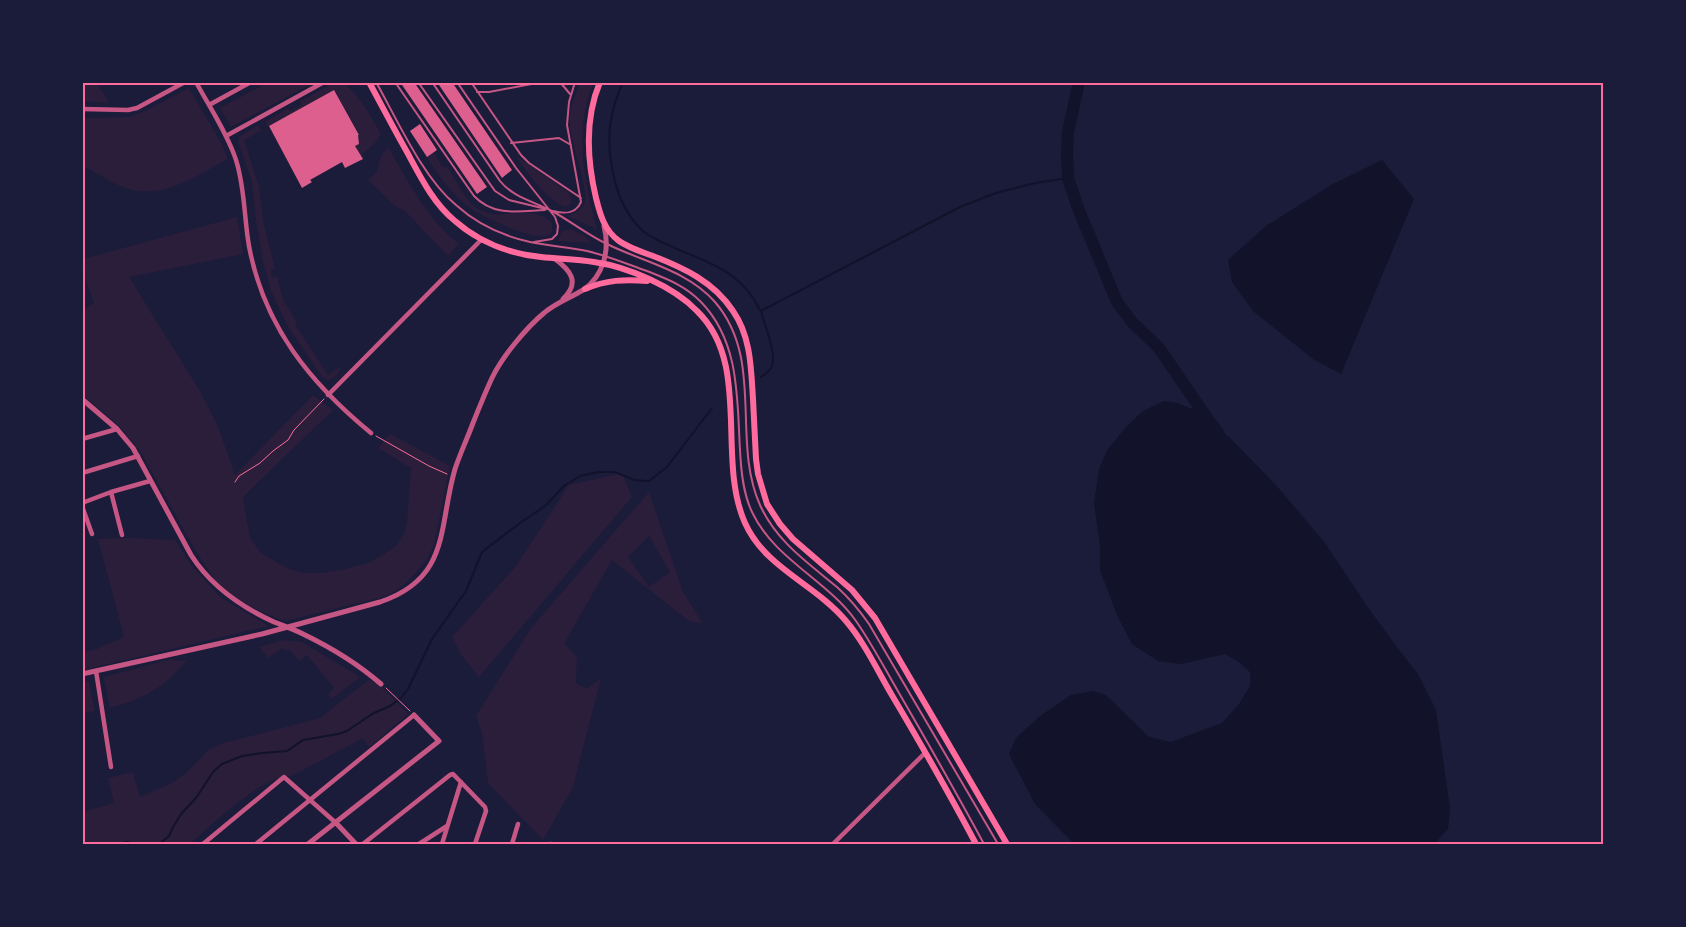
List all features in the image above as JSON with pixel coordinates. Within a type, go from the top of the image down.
[{"type":"main road","points":[[369,82],[424,182],[434,198],[455,221],[482,239],[518,253],[603,263],[620,268],[675,293],[697,310],[707,322],[719,343],[727,374],[735,489],[740,511],[748,530],[768,557],[826,601],[845,620],[859,639],[976,844]]},
{"type":"main road","points":[[600,82],[591,112],[589,146],[592,176],[602,220],[611,234],[620,242],[681,268],[704,281],[718,292],[735,313],[741,324],[748,348],[756,459],[758,474],[767,504],[787,533],[852,590],[875,618],[1007,844]]},
{"type":"main road","points":[[585,289],[615,280],[654,282]]},
{"type":"street","points":[[82,109],[128,110],[137,108],[185,82]]},
{"type":"street","points":[[196,82],[226,136],[236,162],[241,181],[250,247],[265,302],[277,326],[308,372],[328,395],[371,433]]},
{"type":"street","points":[[209,105],[252,82]]},
{"type":"street","points":[[226,136],[324,82]]},
{"type":"street","points":[[558,303],[585,289],[597,275],[606,256],[607,244],[602,220]]},
{"type":"street","points":[[328,395],[482,239]]},
{"type":"street","points":[[82,674],[287,627],[392,598],[409,588],[418,580],[438,550],[453,476],[459,457],[495,371],[508,352],[537,319],[569,292],[572,277],[554,258]]},
{"type":"street","points":[[84,402],[117,429],[138,456],[191,555],[208,578],[232,599],[266,618],[309,637],[361,668],[381,684]]},
{"type":"street","points":[[82,439],[117,429]]},
{"type":"street","points":[[82,473],[138,456]]},
{"type":"street","points":[[92,534],[82,505],[111,492],[150,481]]},
{"type":"street","points":[[111,492],[122,535]]},
{"type":"street","points":[[96,671],[111,767]]},
{"type":"street","points":[[256,844],[414,715],[439,741],[308,844]]},
{"type":"street","points":[[833,844],[925,753]]},
{"type":"street","points":[[363,844],[453,774],[485,807],[486,811],[475,844]]},
{"type":"street","points":[[203,844],[284,777],[336,823],[356,844]]},
{"type":"street","points":[[442,844],[461,782]]},
{"type":"street","points":[[512,844],[518,824]]},
{"type":"street","points":[[420,844],[448,825]]},
{"type":"lane","points":[[376,82],[424,168],[448,198],[469,216],[491,229],[512,237],[579,249],[606,256],[680,285],[699,299],[716,321],[727,342],[734,367],[742,475],[751,510],[774,544],[830,592],[856,621],[941,764],[984,844]]},
{"type":"lane","points":[[396,82],[474,196],[481,203],[488,208],[504,211],[550,210]]},
{"type":"lane","points":[[418,82],[495,191],[509,200],[565,213],[573,212],[580,206],[582,198],[567,125],[570,94],[575,82]]},
{"type":"lane","points":[[432,82],[504,185],[517,195],[550,210],[607,244],[688,279],[713,300],[728,319],[735,332],[743,361],[751,475],[757,498],[765,516],[782,539],[838,588],[854,604],[869,624],[998,844]]},
{"type":"lane","points":[[457,82],[516,168],[550,210],[557,222],[557,234],[554,237],[532,242]]},
{"type":"lane","points":[[471,82],[520,155],[582,198]]},
{"type":"lane","points":[[477,92],[489,92],[542,82]]},
{"type":"lane","points":[[560,82],[570,94]]},
{"type":"lane","points":[[511,143],[552,138],[564,140],[571,145]]},
{"type":"path","points":[[235,482],[239,476],[253,468],[288,440],[294,430],[328,395]]},
{"type":"path","points":[[371,433],[429,466],[453,476]]},
{"type":"path","points":[[381,684],[407,708]]},
{"type":"shaded area","points":[[581,82],[593,83],[587,101],[582,137],[585,175],[597,229],[567,216],[584,205],[586,197],[571,134],[570,121],[572,104]]},
{"type":"shaded area","points":[[82,83],[97,83],[109,103],[83,101]]},
{"type":"shaded area","points":[[266,83],[313,83],[231,127],[220,108]]},
{"type":"shaded area","points":[[334,83],[345,83],[365,107],[381,134],[375,143],[361,156],[355,146],[359,144],[359,134],[334,90],[268,127],[265,122],[288,108],[290,111],[301,105],[300,101]]},
{"type":"shaded area","points":[[189,88],[221,143],[228,159],[176,186],[149,191],[134,190],[120,186],[83,166],[83,118],[129,117],[147,110]]},
{"type":"shaded area","points":[[258,125],[261,131],[244,140],[259,187],[263,220],[275,269],[271,270],[272,277],[277,276],[283,299],[297,323],[295,324],[328,375],[341,366],[336,375],[327,380],[322,377],[287,325],[271,291],[263,261],[252,182],[238,141],[240,136]]},
{"type":"shaded area","points":[[389,148],[428,212],[459,244],[448,256],[405,211],[395,206],[368,180],[377,172],[382,155]]},
{"type":"shaded area","points":[[434,152],[442,166],[448,168],[465,196],[478,209],[487,213],[497,214],[536,214],[552,223],[551,233],[543,236],[521,232],[473,210],[455,194],[435,171],[427,157]]},
{"type":"shaded area","points":[[516,156],[568,192],[571,197],[571,203],[566,207],[552,199],[531,178]]},
{"type":"shaded area","points":[[1382,160],[1414,199],[1341,374],[1313,359],[1253,311],[1232,282],[1228,260],[1266,226],[1331,185]]},
{"type":"shaded area","points":[[237,217],[243,254],[129,277],[200,391],[218,426],[235,475],[313,395],[333,410],[243,497],[250,538],[261,553],[289,569],[303,573],[321,573],[368,563],[396,546],[404,534],[407,522],[411,468],[378,448],[390,434],[450,466],[434,545],[427,560],[406,583],[394,592],[379,598],[285,621],[240,601],[215,580],[195,550],[140,451],[119,426],[83,395],[83,310],[94,303],[83,271],[83,259]]},
{"type":"shaded area","points":[[570,229],[585,236],[591,243],[558,241],[562,231]]},
{"type":"shaded area","points":[[1164,401],[1177,403],[1195,410],[1231,439],[1275,484],[1325,543],[1367,606],[1418,674],[1436,710],[1450,808],[1448,829],[1434,844],[1074,844],[1035,804],[1009,754],[1016,738],[1040,716],[1071,695],[1093,691],[1106,695],[1149,737],[1171,742],[1222,723],[1239,704],[1250,686],[1250,672],[1239,662],[1225,654],[1181,664],[1158,661],[1132,644],[1117,615],[1100,570],[1100,546],[1094,503],[1099,469],[1108,449],[1127,426],[1143,411]]},
{"type":"shaded area","points":[[622,473],[632,497],[479,677],[462,656],[452,637],[516,566],[569,485]]},
{"type":"shaded area","points":[[649,492],[683,592],[703,624],[689,621],[612,560],[564,644],[577,656],[576,683],[587,689],[601,678],[573,787],[543,840],[488,783],[482,733],[476,716],[531,628]],"holes":[[[649,536],[670,572],[649,587],[628,557]]]},
{"type":"shaded area","points":[[98,539],[175,540],[192,566],[220,597],[269,626],[83,670],[83,652],[97,649],[124,637]]},
{"type":"shaded area","points":[[283,640],[302,642],[360,677],[332,699],[328,694],[334,688],[307,655],[299,661],[289,649],[286,651],[283,648],[268,658],[259,647]]},
{"type":"shaded area","points":[[171,659],[178,661],[187,660],[170,678],[153,691],[133,701],[110,708],[104,677]]},
{"type":"shaded area","points":[[370,679],[386,691],[408,714],[369,747],[363,738],[292,776],[267,783],[238,802],[190,844],[83,844],[83,812],[114,803],[108,778],[133,772],[140,797],[172,783],[186,773],[208,750],[220,744],[320,718]]},
{"type":"shaded area","points":[[89,681],[95,711],[83,713],[83,683]]},
{"type":"building","points":[[400,82],[414,82],[487,187],[477,194]]},
{"type":"building","points":[[437,82],[452,82],[512,170],[502,178]]},
{"type":"building","points":[[334,90],[359,135],[359,144],[355,146],[363,159],[345,168],[342,162],[310,180],[312,182],[302,188],[269,126]]},
{"type":"building","points":[[420,124],[437,150],[427,157],[410,131]]},
{"type":"waterway","points":[[623,82],[612,114],[609,145],[616,185],[626,210],[637,225],[651,236],[714,265],[735,278],[753,297],[760,310]]},
{"type":"waterway","points":[[1079,82],[1068,132],[1067,154],[1068,178],[1078,208],[1117,302],[1132,322],[1159,348],[1219,434]]},
{"type":"waterway","points":[[761,377],[770,369],[773,361],[772,347],[761,311],[960,207],[996,193],[1035,183],[1068,178]]},
{"type":"waterway","points":[[159,844],[169,836],[181,814],[196,798],[213,772],[222,764],[242,756],[287,751],[303,740],[347,731],[401,698],[408,689],[432,639],[466,591],[482,552],[545,506],[564,486],[580,476],[598,472],[615,472],[634,480],[649,481],[667,467],[712,408]]},
{"type":"waterway","points":[[121,844],[127,842],[136,844]]}]
